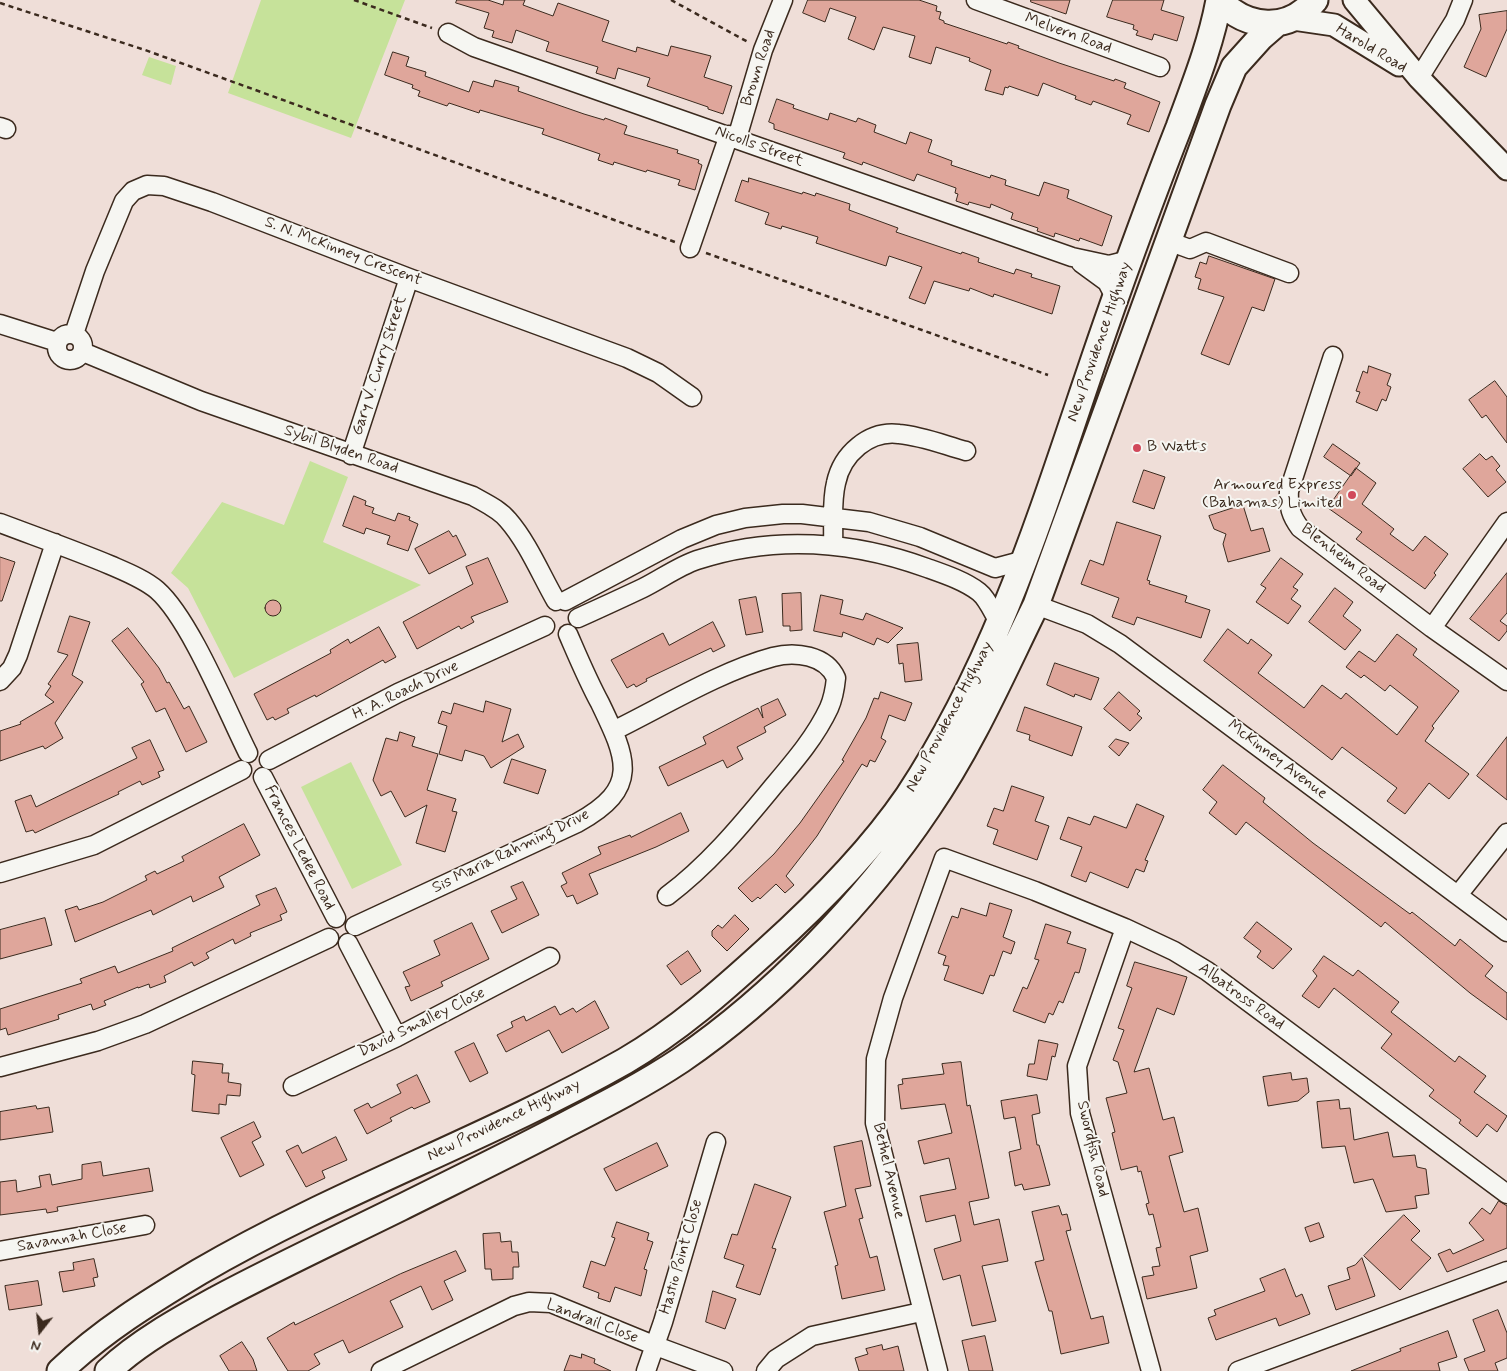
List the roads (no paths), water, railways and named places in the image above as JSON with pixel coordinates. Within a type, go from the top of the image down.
[{"type":"highway","name":"New Providence Highway","points":[[60,1371],[129,1314],[251,1242],[558,1099],[666,1036],[707,1005],[799,923],[860,856],[907,796],[944,735],[1000,624],[1025,560],[1115,297],[1196,80],[1215,21],[1219,0]]},
{"type":"highway","points":[[1219,0],[1241,18],[1258,24],[1284,22]]},
{"type":"highway","name":"New Providence Highway","points":[[108,1371],[172,1324],[266,1272],[533,1142],[644,1082],[680,1060],[732,1022],[821,938],[880,873],[914,828],[958,761],[983,717],[1036,605],[1218,104],[1234,67],[1261,37],[1307,9],[1314,0]]},
{"type":"main road","name":"Harold Road","points":[[1354,0],[1419,78],[1507,170]]},
{"type":"main road","name":"Harold Road","points":[[1284,22],[1334,25],[1419,78]]},
{"type":"street","name":"Brown Road","points":[[690,248],[733,136],[763,50],[784,0]]},
{"type":"street","name":"Melvern Road","points":[[976,0],[1160,67]]},
{"type":"street","points":[[1419,78],[1455,20],[1463,0]]},
{"type":"street","name":"Nicolls Street","points":[[448,33],[474,47],[733,136],[800,162],[1072,258]]},
{"type":"street","name":"S. N. McKinney Crescent","points":[[74,334],[117,214],[126,198],[134,191],[147,185],[164,186],[185,192],[409,278],[627,358],[658,373],[692,396]]},
{"type":"street","points":[[1168,242],[1190,249],[1206,242],[1289,273]]},
{"type":"street","points":[[1072,258],[1109,265],[1129,260]]},
{"type":"street","points":[[1072,258],[1107,282],[1115,297]]},
{"type":"street","name":"Gary V. Curry Street","points":[[351,455],[409,278]]},
{"type":"street","points":[[0,324],[57,342]]},
{"type":"street","points":[[74,334],[84,344],[83,352],[78,359],[70,361],[62,358],[57,351],[57,342],[64,335],[74,334]]},
{"type":"street","name":"Sybil Blyden Road","points":[[83,352],[201,401],[351,455],[473,496],[491,506],[508,520],[560,601]]},
{"type":"street","name":"Blenheim Road","points":[[1333,356],[1288,491],[1290,512],[1300,528],[1432,628],[1507,681]]},
{"type":"street","points":[[833,545],[834,490],[842,467],[859,444],[872,437],[887,433],[899,434],[966,451]]},
{"type":"street","points":[[560,601],[571,604],[578,618],[575,627],[568,634],[554,635],[544,626],[544,611],[551,603],[560,601],[682,539],[716,525],[745,518],[783,514],[834,517],[869,522],[920,537],[995,568],[1025,560]]},
{"type":"street","points":[[1432,628],[1507,522]]},
{"type":"street","points":[[0,523],[134,576],[158,591],[177,615],[196,648],[248,753]]},
{"type":"street","points":[[0,681],[12,668],[18,655],[55,544]]},
{"type":"street","points":[[578,618],[644,588],[695,561],[732,550],[768,545],[833,545],[874,552],[943,574],[980,593],[1000,624]]},
{"type":"street","name":"McKinney Avenue","points":[[1036,605],[1087,624],[1120,644],[1507,932]]},
{"type":"street","name":"H. A. Roach Drive","points":[[269,760],[398,693],[544,626]]},
{"type":"street","name":"Sis Maria Rahming Drive","points":[[355,926],[577,823],[603,807],[621,782],[624,769],[623,756],[568,634]]},
{"type":"street","points":[[613,731],[742,668],[774,657],[791,655],[815,658],[826,664],[836,678],[829,708],[792,765],[694,876],[667,896]]},
{"type":"street","points":[[263,752],[269,760],[269,770],[262,778],[253,779],[242,770],[242,760],[248,753],[263,752]]},
{"type":"street","points":[[0,873],[94,845],[242,770]]},
{"type":"street","name":"Frances Ledee Road","points":[[262,778],[336,918]]},
{"type":"street","points":[[1458,895],[1507,833]]},
{"type":"street","name":"Albatross Road","points":[[944,858],[1035,891],[1125,928],[1174,951],[1207,971],[1507,1194]]},
{"type":"street","name":"Bethel Avenue","points":[[938,1371],[921,1312],[875,1123],[876,1059],[892,998],[944,858]]},
{"type":"street","points":[[336,918],[348,918],[355,926],[355,936],[348,943],[338,944],[329,938],[329,925],[336,918]]},
{"type":"street","name":"Swordfish Road","points":[[1125,928],[1077,1066],[1080,1113],[1151,1371]]},
{"type":"street","points":[[0,1067],[98,1042],[145,1024],[329,938]]},
{"type":"street","points":[[348,943],[397,1037]]},
{"type":"street","name":"David Smalley Close","points":[[293,1086],[397,1037],[550,958]]},
{"type":"street","name":"Hastio Point Close","points":[[646,1371],[656,1346],[716,1142]]},
{"type":"street","name":"Savannah Close","points":[[0,1251],[145,1225]]},
{"type":"street","points":[[1238,1371],[1507,1271]]},
{"type":"street","name":"Landrail Close","points":[[381,1371],[514,1306],[530,1302],[551,1303],[723,1371]]},
{"type":"street","points":[[766,1371],[776,1359],[812,1336],[921,1312]]},
{"type":"place","name":"B Watts","points":[[1137,448]]},
{"type":"place","name":"Armoured Express (Bahamas) Limited","points":[[1352,495]]}]
